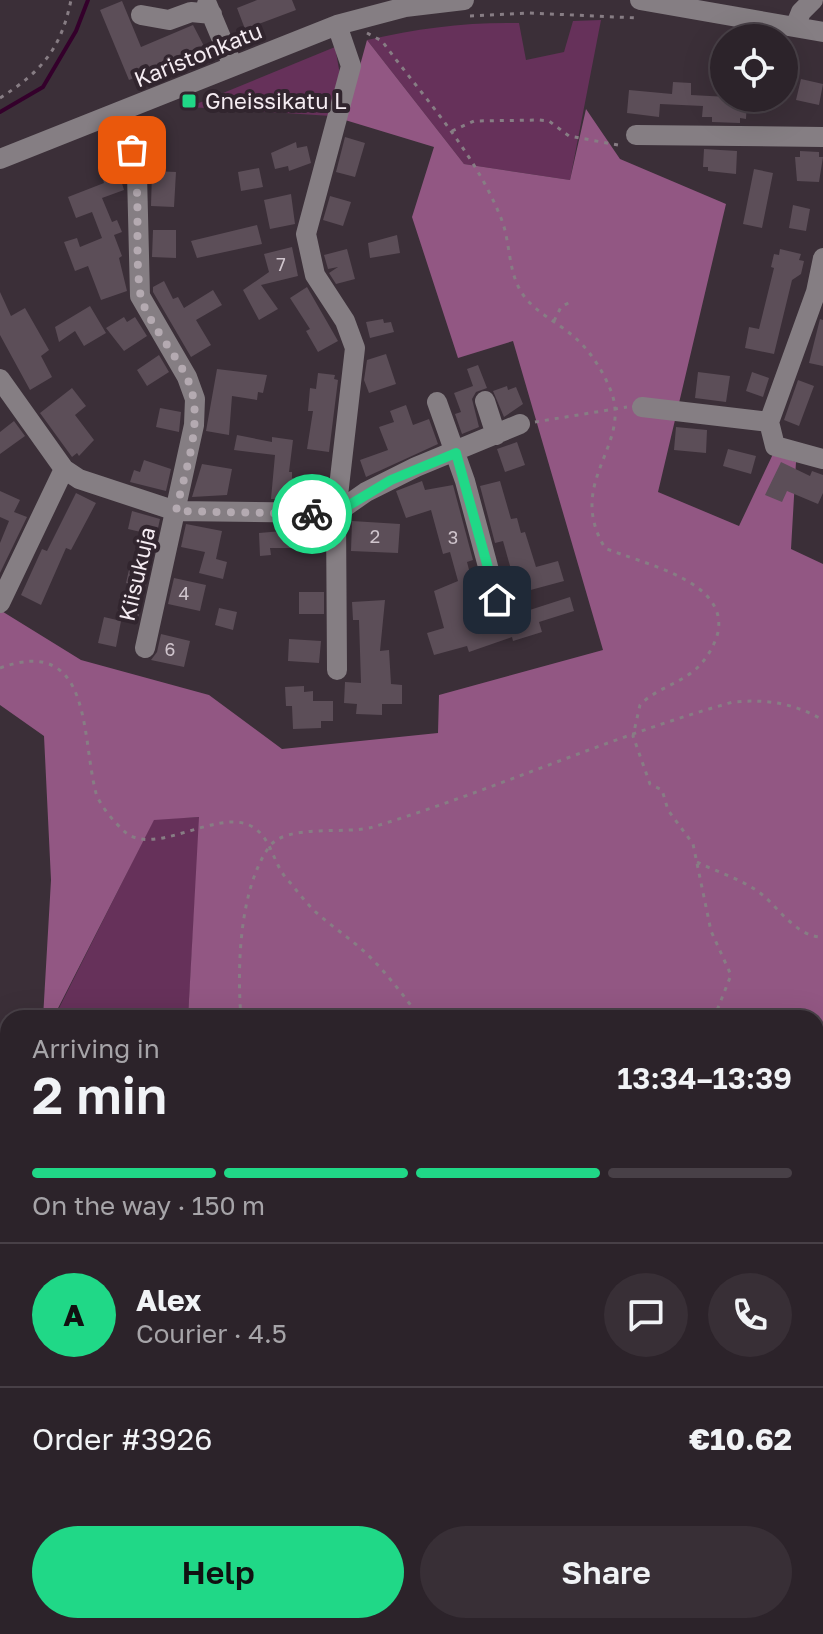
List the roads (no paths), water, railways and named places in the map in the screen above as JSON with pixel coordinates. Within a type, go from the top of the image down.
[{"type":"street","points":[[796,24],[801,12],[813,0]]},
{"type":"street","points":[[141,15],[169,20],[211,5],[233,66]]},
{"type":"street","name":"Karistonkatu","points":[[0,159],[337,25],[405,7],[466,8]]},
{"type":"street","points":[[643,9],[770,24]]},
{"type":"street","points":[[337,25],[351,66],[306,234],[315,275],[345,321],[355,348],[336,513],[337,670]]},
{"type":"street","points":[[798,28],[823,32]]},
{"type":"street","name":"Kiisukuja","points":[[122,112],[137,174],[140,296],[187,377],[195,399],[194,425],[145,648]]},
{"type":"street","points":[[636,135],[823,137]]},
{"type":"street","points":[[823,258],[816,292],[769,422],[775,446],[823,459]]},
{"type":"street","points":[[0,379],[64,469],[79,479],[176,511],[336,513],[391,480],[520,424]]},
{"type":"street","points":[[485,401],[496,435]]},
{"type":"street","points":[[437,402],[456,453],[497,600]]},
{"type":"street","points":[[642,407],[769,422]]},
{"type":"street","points":[[0,603],[64,469]]},
{"type":"waterway","points":[[0,112],[43,87],[76,31],[88,0]]},
{"type":"place","name":"Gneissikatu L","points":[[189,101]]}]
